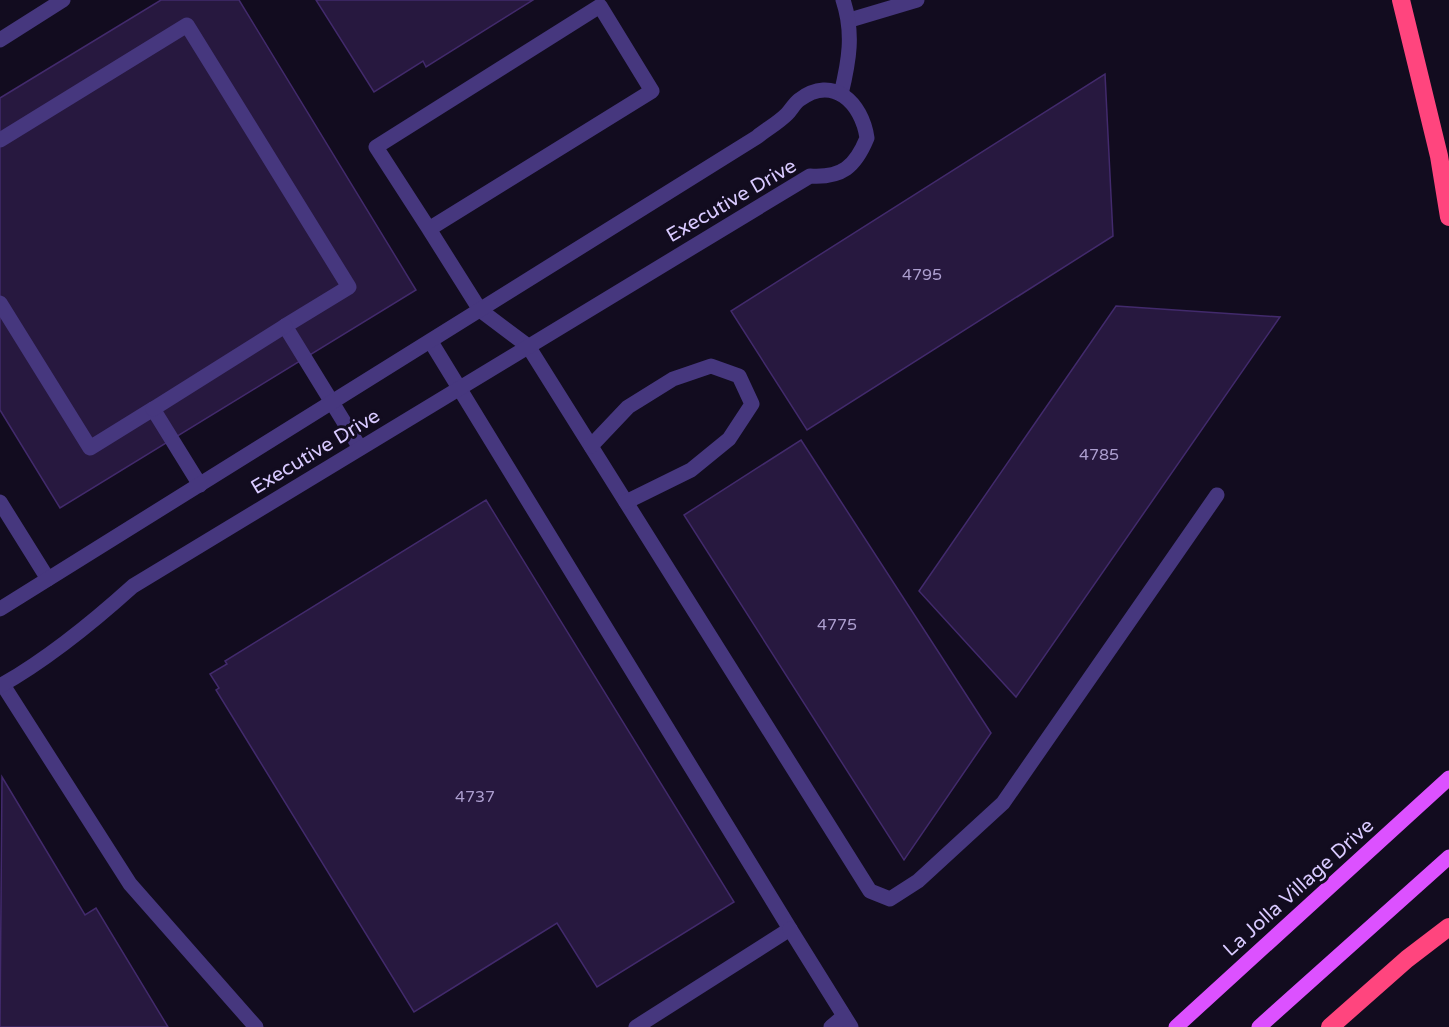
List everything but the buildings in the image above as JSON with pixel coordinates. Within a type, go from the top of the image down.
[{"type":"highway","points":[[1401,0],[1439,156],[1449,217]]},
{"type":"highway","points":[[1330,1027],[1407,959],[1449,927]]},
{"type":"main road","name":"La Jolla Village Drive","points":[[1176,1027],[1449,778]]},
{"type":"main road","points":[[1259,1027],[1449,857]]},
{"type":"street","points":[[0,40],[63,0]]},
{"type":"street","points":[[842,94],[850,58],[850,20],[843,0]]},
{"type":"street","points":[[850,20],[917,0]]},
{"type":"street","points":[[429,229],[652,91],[600,6],[376,147],[480,310],[528,346],[870,891],[890,899],[918,881],[1003,803],[1217,495]]},
{"type":"street","points":[[0,140],[187,25],[349,287],[90,448],[0,303]]},
{"type":"street","name":"Executive Drive","points":[[0,609],[757,137],[786,115],[797,101],[811,93],[825,90],[842,94],[852,101],[865,128],[867,138],[853,163],[829,177],[810,176],[133,586],[96,619],[32,667],[2,685]]},
{"type":"street","points":[[285,326],[360,448]]},
{"type":"street","points":[[431,342],[848,1022],[831,1027]]},
{"type":"street","points":[[591,446],[628,407],[673,379],[711,366],[739,376],[752,404],[729,439],[691,470],[626,502]]},
{"type":"street","points":[[153,409],[200,485]]},
{"type":"street","points":[[0,502],[48,579]]},
{"type":"street","points":[[2,685],[130,884],[256,1027]]},
{"type":"street","points":[[636,1027],[790,929]]}]
